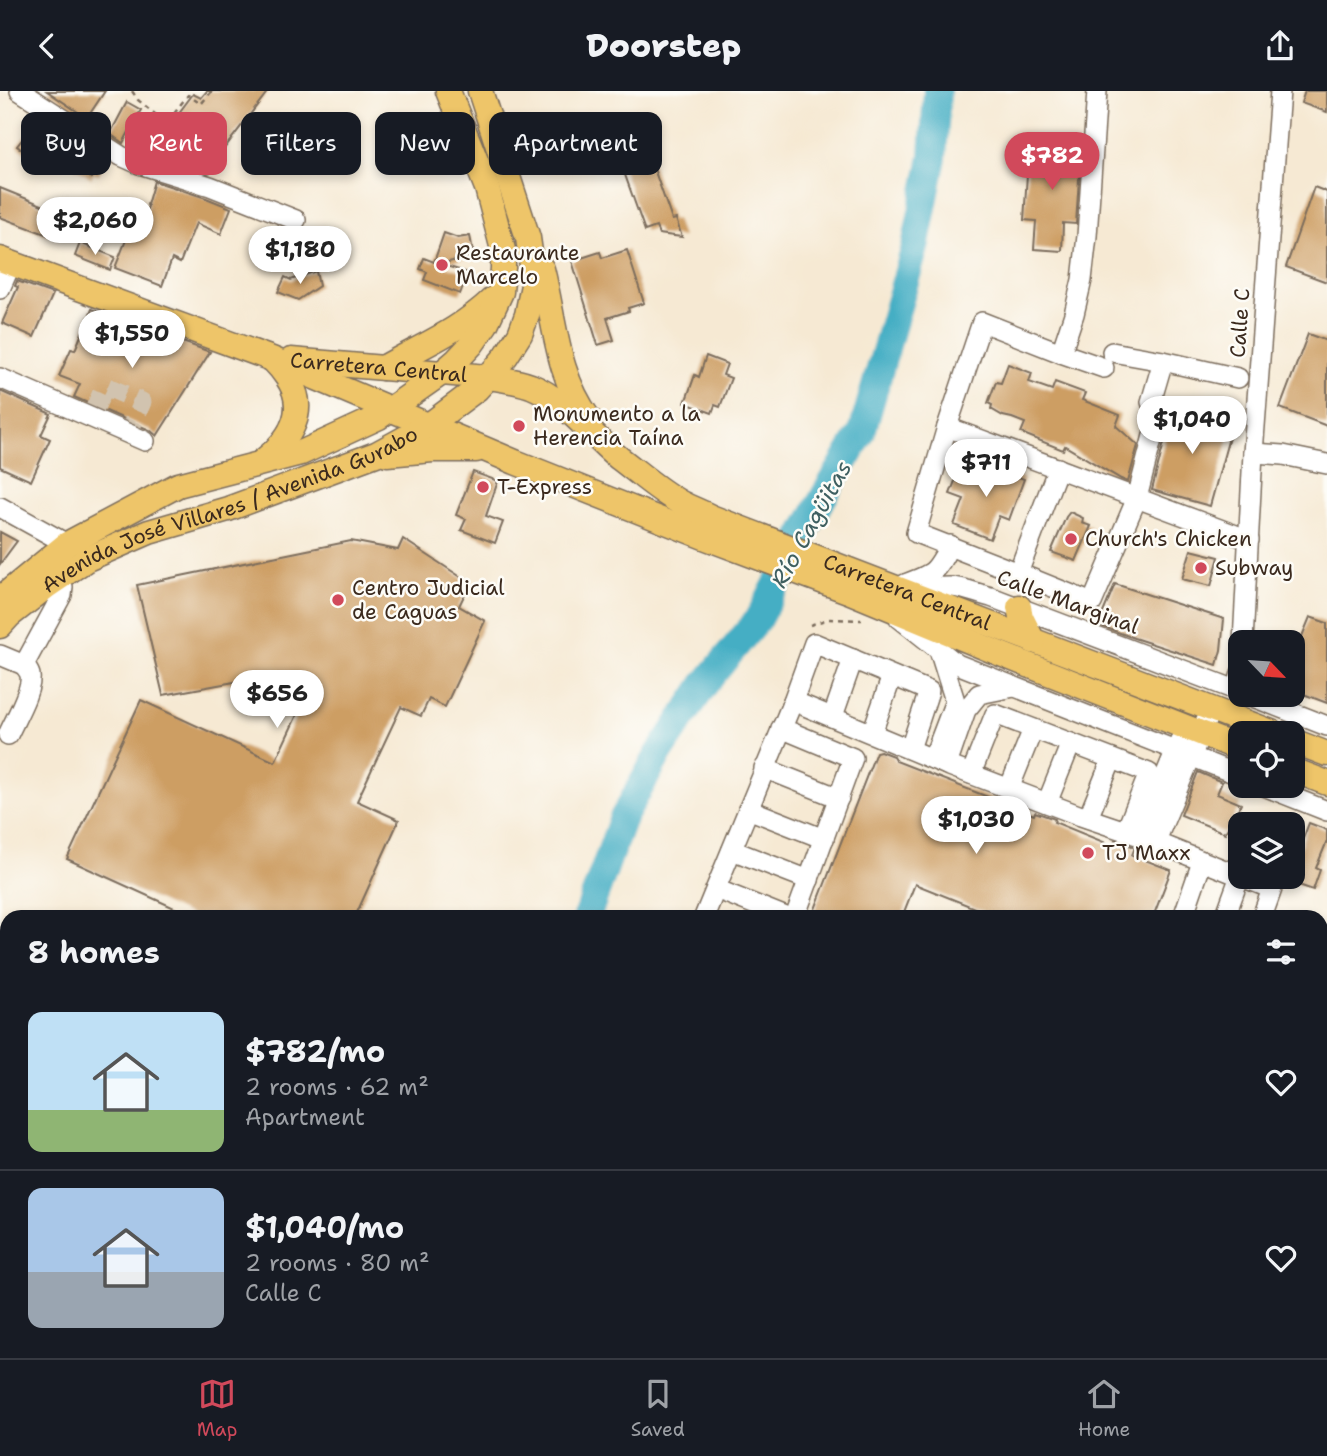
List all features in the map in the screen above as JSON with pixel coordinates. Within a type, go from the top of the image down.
[{"type":"main road","points":[[383,368],[446,335],[478,314],[501,292],[503,250],[489,198],[448,91]]},
{"type":"main road","points":[[480,91],[528,238],[538,254],[567,383],[576,401],[617,456]]},
{"type":"main road","name":"Avenida José Villares / Avenida Gurabo","points":[[0,626],[19,608],[87,559],[149,532],[228,509],[376,454],[429,425],[477,389],[506,356],[520,334],[534,280],[528,238]]},
{"type":"main road","points":[[5,261],[272,359],[295,392],[297,411],[293,428],[286,439],[260,464]]},
{"type":"main road","name":"Avenida José Villares / Avenida Gurabo","points":[[0,599],[67,544],[178,485],[301,453],[391,410],[443,372],[472,344],[486,324],[501,292]]},
{"type":"main road","name":"Carretera Central","points":[[272,359],[443,372],[516,381],[534,387],[552,398],[617,456],[680,502],[707,527]]},
{"type":"main road","name":"Carretera Central","points":[[272,359],[498,454],[1033,641],[1242,721]]},
{"type":"main road","points":[[376,454],[433,450],[482,450],[498,454]]},
{"type":"main road","name":"Carretera Central","points":[[859,581],[885,606],[1228,744]]},
{"type":"main road","points":[[1019,607],[1033,641]]},
{"type":"main road","points":[[1305,745],[1327,754]]},
{"type":"street","points":[[20,91],[121,156],[210,186],[296,221]]},
{"type":"street","points":[[1061,353],[1082,279],[1097,91]]},
{"type":"street","name":"Calle C","points":[[1244,630],[1253,453],[1280,91]]},
{"type":"street","points":[[0,289],[5,261]]},
{"type":"street","points":[[1163,361],[1152,401],[1158,416],[1137,498],[1092,603],[916,533],[982,322],[1061,353],[1108,360],[1163,361],[1238,379]]},
{"type":"street","points":[[0,378],[93,414],[135,434]]},
{"type":"street","points":[[947,427],[1249,540]]},
{"type":"street","points":[[1253,453],[1283,455],[1327,464]]},
{"type":"street","points":[[1018,573],[1058,468]]},
{"type":"street","points":[[0,507],[67,544]]},
{"type":"street","points":[[901,585],[928,576],[938,567],[950,545]]},
{"type":"street","points":[[24,665],[62,595],[60,577]]},
{"type":"street","name":"Calle Marginal","points":[[859,581],[901,585],[919,590],[950,587],[963,589],[1228,682]]},
{"type":"street","points":[[885,606],[957,664],[1228,771]]},
{"type":"street","points":[[707,910],[814,643],[929,691],[910,749]]},
{"type":"street","points":[[938,649],[955,701],[940,762]]},
{"type":"street","points":[[0,655],[24,665],[30,673],[28,691],[8,735]]},
{"type":"street","points":[[833,716],[853,659]]},
{"type":"street","points":[[872,733],[892,675]]},
{"type":"street","points":[[940,762],[966,710],[979,694],[1014,687]]},
{"type":"street","points":[[793,701],[940,762],[1228,872]]},
{"type":"street","points":[[1140,837],[1183,754],[1203,706]]},
{"type":"street","name":"Calle Marginal","points":[[1286,707],[1327,726]]},
{"type":"street","points":[[971,774],[995,714],[1149,772],[1140,837]]},
{"type":"street","points":[[781,728],[853,758],[798,910]]},
{"type":"street","points":[[1009,789],[1033,729]]},
{"type":"street","points":[[1047,803],[1071,743]]},
{"type":"street","points":[[1088,818],[1112,758]]},
{"type":"street","points":[[764,768],[839,798]]},
{"type":"street","points":[[1309,776],[1297,799],[1327,811]]},
{"type":"street","points":[[748,809],[824,839]]},
{"type":"street","points":[[732,850],[809,880]]},
{"type":"street","points":[[1185,910],[1202,862]]},
{"type":"street","points":[[1228,910],[1235,889]]},
{"type":"street","points":[[1264,910],[1272,889]]},
{"type":"street","points":[[716,890],[768,910]]},
{"type":"path","points":[[132,91],[138,100],[166,123],[188,95],[201,104],[212,91]]},
{"type":"building","points":[[47,91],[105,91],[91,112],[78,112]]},
{"type":"building","points":[[207,91],[268,91],[252,112],[241,112],[241,126],[227,145],[227,112],[180,112],[193,94],[201,98]]},
{"type":"building","points":[[1305,91],[1327,91],[1327,112],[1301,103]]},
{"type":"building","points":[[127,102],[141,110],[125,112],[123,143],[111,132]]},
{"type":"building","points":[[1029,144],[1081,147],[1076,224],[1063,223],[1062,251],[1034,249],[1036,221],[1024,220]]},
{"type":"building","points":[[625,175],[656,175],[672,220],[676,219],[682,237],[659,234],[656,227],[645,231]]},
{"type":"building","points":[[154,181],[231,208],[221,234],[196,223],[180,263],[172,259],[162,286],[115,268],[128,235],[136,238]]},
{"type":"building","points":[[1314,187],[1327,192],[1327,282],[1286,267]]},
{"type":"building","points":[[0,188],[57,211],[48,235],[0,217]]},
{"type":"building","name":"Restaurante Marcelo","points":[[444,233],[458,238],[470,236],[474,256],[440,264],[468,273],[460,294],[424,280],[427,272],[420,269],[424,258],[434,262]]},
{"type":"building","points":[[80,243],[115,257],[110,270],[75,256]]},
{"type":"building","points":[[627,250],[644,303],[607,318],[614,340],[598,345],[572,261],[600,252],[602,258]]},
{"type":"building","points":[[316,271],[319,286],[298,300],[278,292],[285,277],[291,280]]},
{"type":"building","points":[[17,281],[53,294],[34,337],[2,323],[18,287],[15,286]]},
{"type":"building","points":[[92,309],[210,352],[157,436],[150,430],[74,397],[80,384],[59,376],[71,349],[75,350]]},
{"type":"building","points":[[1308,334],[1327,341],[1327,426],[1280,408]]},
{"type":"building","points":[[706,356],[727,364],[723,375],[731,378],[720,407],[715,405],[712,413],[685,403],[695,375],[699,377]]},
{"type":"building","points":[[1008,364],[1032,373],[1029,382],[1052,390],[1055,382],[1085,393],[1082,400],[1120,415],[1116,426],[1138,445],[1128,482],[1065,446],[1063,450],[1021,433],[1025,423],[991,409],[992,405],[988,403],[996,382],[1001,383]]},
{"type":"building","points":[[0,391],[51,414],[41,435],[50,439],[31,481],[0,467]]},
{"type":"building","points":[[1166,404],[1233,423],[1210,506],[1152,490],[1170,419]]},
{"type":"building","points":[[980,462],[1024,479],[1009,520],[999,516],[990,539],[954,525],[964,499],[950,494],[957,476],[972,482]]},
{"type":"building","points":[[473,472],[498,481],[486,516],[503,522],[495,543],[461,530],[466,519],[456,515]]},
{"type":"building","name":"Church's Chicken","points":[[1070,512],[1083,518],[1082,523],[1091,526],[1076,561],[1051,552]]},
{"type":"building","points":[[0,532],[17,541],[0,564]]},
{"type":"building","points":[[403,539],[470,583],[459,606],[485,621],[445,707],[429,699],[421,716],[401,707],[357,801],[399,820],[358,910],[179,910],[67,859],[141,700],[275,762],[312,683],[280,689],[278,674],[163,695],[137,585],[351,541],[398,550]]},
{"type":"building","name":"Subway","points":[[1191,550],[1219,557],[1211,586],[1182,579]]},
{"type":"building","points":[[1115,584],[1224,619],[1217,665],[1098,625]]},
{"type":"building","points":[[1310,617],[1327,623],[1327,703],[1306,695],[1305,630]]},
{"type":"building","points":[[876,752],[893,756],[896,761],[1034,815],[1035,812],[1055,819],[1054,822],[1113,846],[1115,840],[1135,847],[1132,855],[1171,870],[1156,910],[980,910],[915,884],[905,910],[815,910]]},
{"type":"building","points":[[1198,772],[1222,782],[1217,794],[1241,804],[1237,812],[1228,812],[1228,828],[1225,833],[1181,815]]},
{"type":"building","points":[[1309,823],[1327,830],[1327,841],[1316,868],[1320,870],[1313,890],[1305,887],[1305,834]]},
{"type":"waterway","name":"Río Cagüitas","points":[[590,910],[622,820],[658,755],[705,684],[758,619],[824,496],[862,432],[915,247],[933,157],[937,91]]},
{"type":"tunnel","points":[[94,410],[105,386],[142,402],[132,425]]},
{"type":"place","name":"Restaurante Marcelo","points":[[442,265]]},
{"type":"place","name":"Monumento a la Herencia Taína","points":[[519,426]]},
{"type":"place","name":"T-Express","points":[[483,487]]},
{"type":"place","name":"Church's Chicken","points":[[1071,539]]},
{"type":"place","name":"Subway","points":[[1201,568]]},
{"type":"place","name":"Centro Judicial de Caguas","points":[[338,600]]},
{"type":"place","name":"TJ Maxx","points":[[1088,853]]}]
